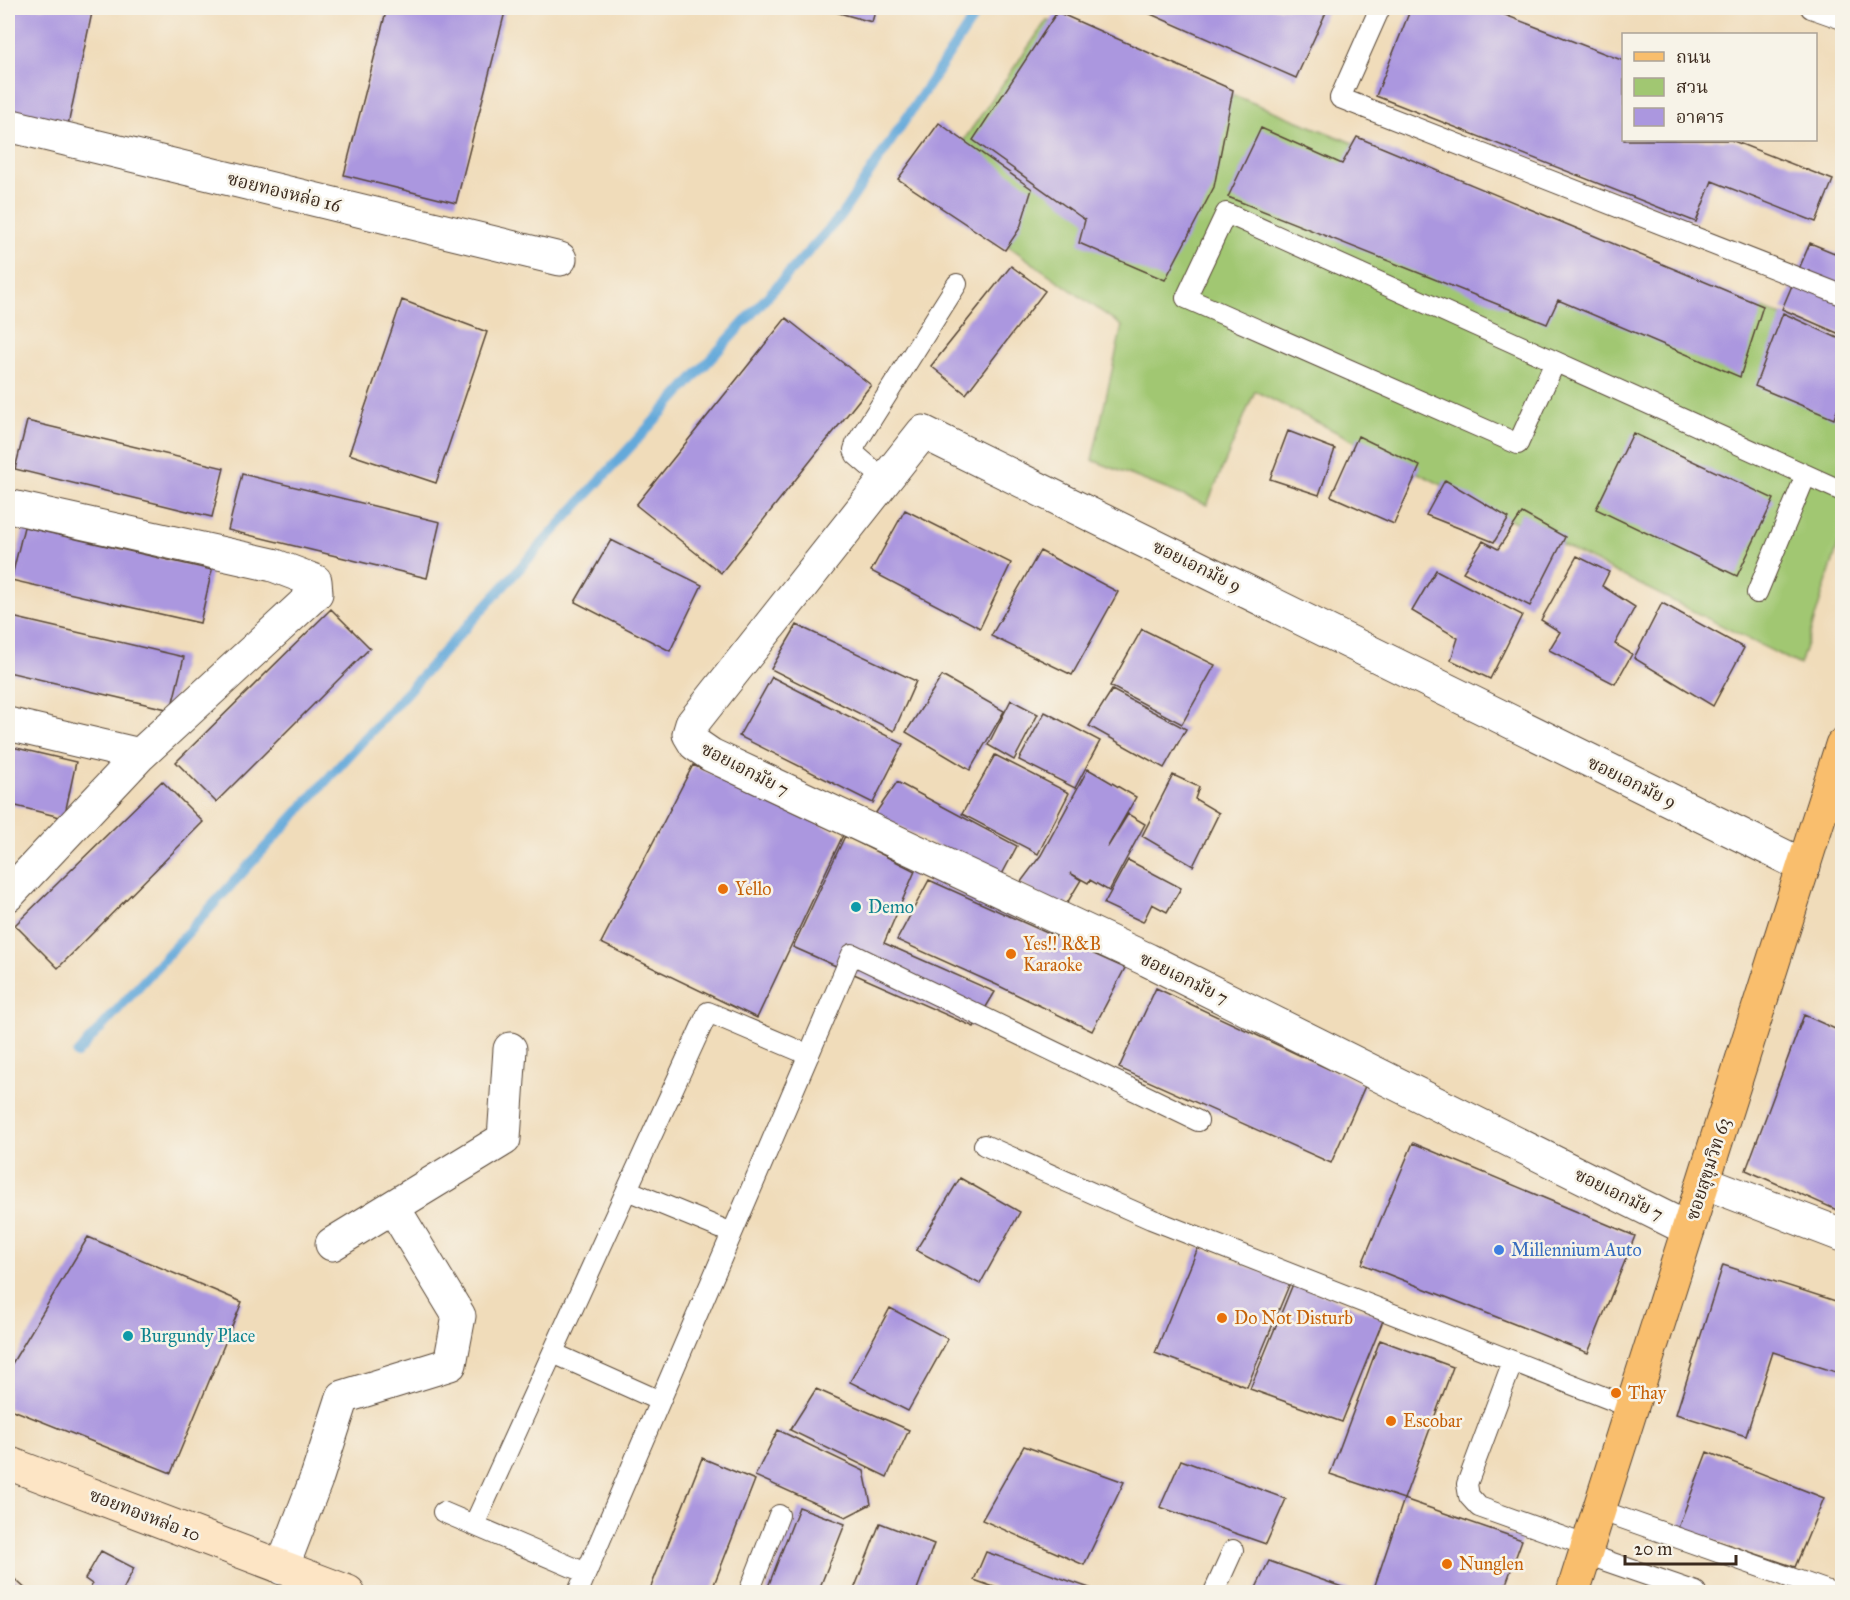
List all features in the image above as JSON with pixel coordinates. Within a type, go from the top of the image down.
[{"type":"main road","name":"ซอยสุขุมวิท 63","points":[[1573,1593],[1842,745]]},
{"type":"street","name":"ซอยทองหล่อ 16","points":[[8,125],[560,260]]},
{"type":"street","name":"ซอยเอกมัย 9","points":[[692,724],[923,432],[1804,866]]},
{"type":"street","points":[[8,506],[273,565],[315,580],[316,593],[140,754],[8,895]]},
{"type":"street","points":[[8,724],[140,754]]},
{"type":"street","name":"ซอยเอกมัย 7","points":[[692,724],[689,734],[694,744],[711,755],[1148,960],[1688,1229]]},
{"type":"street","points":[[332,1244],[504,1139],[510,1049]]},
{"type":"street","points":[[1704,1182],[1842,1235]]},
{"type":"street","points":[[282,1568],[317,1477],[343,1397],[450,1364],[459,1316],[393,1207]]},
{"type":"street","name":"ซอยทองหล่อ 10","points":[[8,1463],[348,1593]]},
{"type":"lane","points":[[1380,8],[1340,98],[1842,295]]},
{"type":"lane","points":[[1811,8],[1842,19]]},
{"type":"lane","points":[[1555,362],[1518,444],[1186,298],[1226,213],[1842,491]]},
{"type":"lane","points":[[885,480],[856,455],[854,450],[856,444],[957,284]]},
{"type":"lane","points":[[1758,593],[1806,475]]},
{"type":"lane","points":[[578,1593],[852,954],[1198,1121]]},
{"type":"lane","points":[[474,1525],[708,1012],[808,1055]]},
{"type":"lane","points":[[984,1145],[1150,1219],[1632,1408]]},
{"type":"lane","points":[[627,1190],[732,1233]]},
{"type":"lane","points":[[552,1353],[660,1401]]},
{"type":"lane","points":[[1513,1361],[1467,1484],[1469,1496],[1479,1507],[1696,1593]]},
{"type":"lane","points":[[1599,1510],[1831,1593]]},
{"type":"lane","points":[[443,1512],[586,1573]]},
{"type":"lane","points":[[749,1593],[779,1515]]},
{"type":"lane","points":[[1214,1593],[1233,1550]]},
{"type":"green space","points":[[1047,20],[1842,340],[1842,533],[1800,665],[1255,391],[1207,505],[1092,460],[1122,326],[929,190]]},
{"type":"building","points":[[8,8],[93,8],[68,125],[8,111]]},
{"type":"building","points":[[387,8],[506,8],[456,203],[344,175]]},
{"type":"building","points":[[821,8],[876,8],[872,22]]},
{"type":"building","points":[[1137,8],[1328,8],[1296,78]]},
{"type":"building","points":[[1411,8],[1487,8],[1622,60],[1622,141],[1734,141],[1833,180],[1816,222],[1712,181],[1696,222],[1376,96]]},
{"type":"building","points":[[1057,12],[1233,90],[1214,187],[1165,280],[1079,243],[1085,220],[973,140]]},
{"type":"building","points":[[939,123],[1032,189],[1020,228],[1005,250],[898,179]]},
{"type":"building","points":[[1261,128],[1342,164],[1357,137],[1763,306],[1740,377],[1558,300],[1547,324],[1228,197]]},
{"type":"building","points":[[1810,243],[1842,256],[1842,335],[1782,309]]},
{"type":"building","points":[[1011,266],[1045,291],[966,394],[931,366]]},
{"type":"building","points":[[402,300],[487,332],[436,483],[349,454]]},
{"type":"building","points":[[1783,313],[1842,340],[1842,395],[1834,419],[1755,386]]},
{"type":"building","points":[[786,318],[871,385],[721,573],[636,505]]},
{"type":"building","points":[[27,421],[224,468],[212,517],[15,469]]},
{"type":"building","points":[[1288,431],[1335,449],[1319,495],[1270,479]]},
{"type":"building","points":[[1633,433],[1774,499],[1737,576],[1596,509]]},
{"type":"building","points":[[1358,436],[1420,466],[1394,524],[1331,496]]},
{"type":"building","points":[[242,474],[440,522],[427,578],[228,530]]},
{"type":"building","points":[[1445,480],[1509,518],[1494,542],[1426,515]]},
{"type":"building","points":[[905,510],[1011,563],[980,628],[871,571]]},
{"type":"building","points":[[1522,513],[1565,537],[1530,606],[1463,572],[1483,541],[1498,549]]},
{"type":"building","points":[[24,527],[212,570],[200,623],[11,580]]},
{"type":"building","points":[[611,540],[702,585],[670,651],[575,602]]},
{"type":"building","points":[[1040,551],[1118,592],[1072,675],[991,636]]},
{"type":"building","points":[[1577,556],[1609,572],[1602,586],[1635,607],[1615,644],[1632,654],[1615,684],[1549,650],[1560,632],[1541,620]]},
{"type":"building","points":[[1436,570],[1522,615],[1490,679],[1451,660],[1458,638],[1412,611]]},
{"type":"building","points":[[1662,603],[1744,648],[1713,706],[1634,658]]},
{"type":"building","points":[[331,609],[370,648],[216,802],[176,762]]},
{"type":"building","points":[[8,616],[184,657],[171,710],[8,672]]},
{"type":"building","points":[[797,625],[916,681],[894,731],[771,669]]},
{"type":"building","points":[[1142,629],[1215,665],[1182,724],[1110,686]]},
{"type":"building","points":[[942,676],[1004,711],[970,770],[906,732]]},
{"type":"building","points":[[772,677],[903,744],[873,803],[739,736]]},
{"type":"building","points":[[1112,690],[1186,729],[1164,768],[1089,726]]},
{"type":"building","points":[[1011,700],[1038,714],[1014,760],[988,745]]},
{"type":"building","points":[[1045,712],[1100,741],[1075,788],[1019,760]]},
{"type":"building","points":[[8,746],[76,762],[64,818],[8,804]]},
{"type":"building","points":[[995,755],[1069,793],[1038,854],[962,814]]},
{"type":"building","name":"Yello","points":[[693,765],[843,835],[757,1018],[601,943]]},
{"type":"building","points":[[1088,769],[1136,797],[1107,848],[1128,814],[1145,824],[1109,891],[1090,880],[1088,883],[1070,873],[1081,880],[1063,910],[1020,883],[1041,855]]},
{"type":"building","points":[[1173,775],[1199,787],[1195,799],[1219,813],[1193,866],[1142,836]]},
{"type":"building","points":[[162,781],[203,822],[58,968],[15,925]]},
{"type":"building","points":[[897,782],[1017,846],[1000,878],[875,814]]},
{"type":"building","name":"Demo","points":[[845,836],[915,871],[884,943],[995,992],[974,1027],[793,947]]},
{"type":"building","points":[[1128,860],[1181,888],[1167,912],[1152,904],[1143,922],[1104,904]]},
{"type":"building","name":"Yes!! R&B Karaoke","points":[[929,880],[1125,968],[1092,1031],[897,940]]},
{"type":"building","points":[[1156,988],[1365,1086],[1331,1163],[1119,1068]]},
{"type":"building","points":[[1804,1015],[1842,1032],[1842,1201],[1839,1211],[1746,1170]]},
{"type":"building","name":"Millennium Auto","points":[[1413,1143],[1635,1236],[1588,1353],[1362,1264]]},
{"type":"building","points":[[960,1178],[1020,1212],[980,1284],[916,1250]]},
{"type":"building","name":"Burgundy Place","points":[[88,1237],[242,1302],[171,1473],[8,1408],[8,1370]]},
{"type":"building","name":"Do Not Disturb","points":[[1198,1248],[1290,1283],[1247,1387],[1155,1353]]},
{"type":"building","points":[[1723,1265],[1842,1303],[1842,1374],[1773,1352],[1746,1436],[1676,1414]]},
{"type":"building","points":[[1293,1284],[1384,1318],[1342,1422],[1250,1389]]},
{"type":"building","points":[[890,1308],[948,1339],[908,1411],[850,1382]]},
{"type":"building","name":"Escobar","points":[[1380,1340],[1453,1367],[1404,1499],[1330,1474]]},
{"type":"building","points":[[816,1389],[909,1430],[887,1477],[790,1430]]},
{"type":"building","points":[[778,1430],[864,1471],[871,1504],[846,1517],[755,1476]]},
{"type":"building","points":[[1024,1446],[1124,1482],[1084,1565],[982,1520]]},
{"type":"building","points":[[1707,1452],[1824,1498],[1795,1567],[1678,1528]]},
{"type":"building","points":[[702,1458],[755,1480],[711,1592],[649,1592]]},
{"type":"building","points":[[1181,1460],[1286,1499],[1266,1544],[1160,1507]]},
{"type":"building","name":"Nunglen","points":[[1404,1499],[1522,1540],[1503,1592],[1387,1592],[1374,1588]]},
{"type":"building","points":[[799,1507],[845,1524],[818,1592],[766,1592]]},
{"type":"building","points":[[880,1523],[934,1544],[916,1592],[853,1592]]},
{"type":"building","points":[[101,1551],[134,1568],[122,1592],[88,1592],[92,1584],[85,1579]]},
{"type":"building","points":[[986,1552],[1101,1592],[1008,1592],[974,1580]]},
{"type":"building","points":[[1269,1561],[1356,1592],[1254,1592]]},
{"type":"building","points":[[8,1573],[29,1592],[8,1592]]},
{"type":"waterway","points":[[77,1054],[840,217],[980,8]]},
{"type":"place","name":"Yello","points":[[723,889]]},
{"type":"place","name":"Demo","points":[[856,907]]},
{"type":"place","name":"Yes!! R&B Karaoke","points":[[1011,954]]},
{"type":"place","name":"Millennium Auto","points":[[1499,1250]]},
{"type":"place","name":"Do Not Disturb","points":[[1222,1318]]},
{"type":"place","name":"Burgundy Place","points":[[128,1336]]},
{"type":"place","name":"Thay","points":[[1616,1393]]},
{"type":"place","name":"Escobar","points":[[1391,1421]]},
{"type":"place","name":"Nunglen","points":[[1447,1564]]}]
